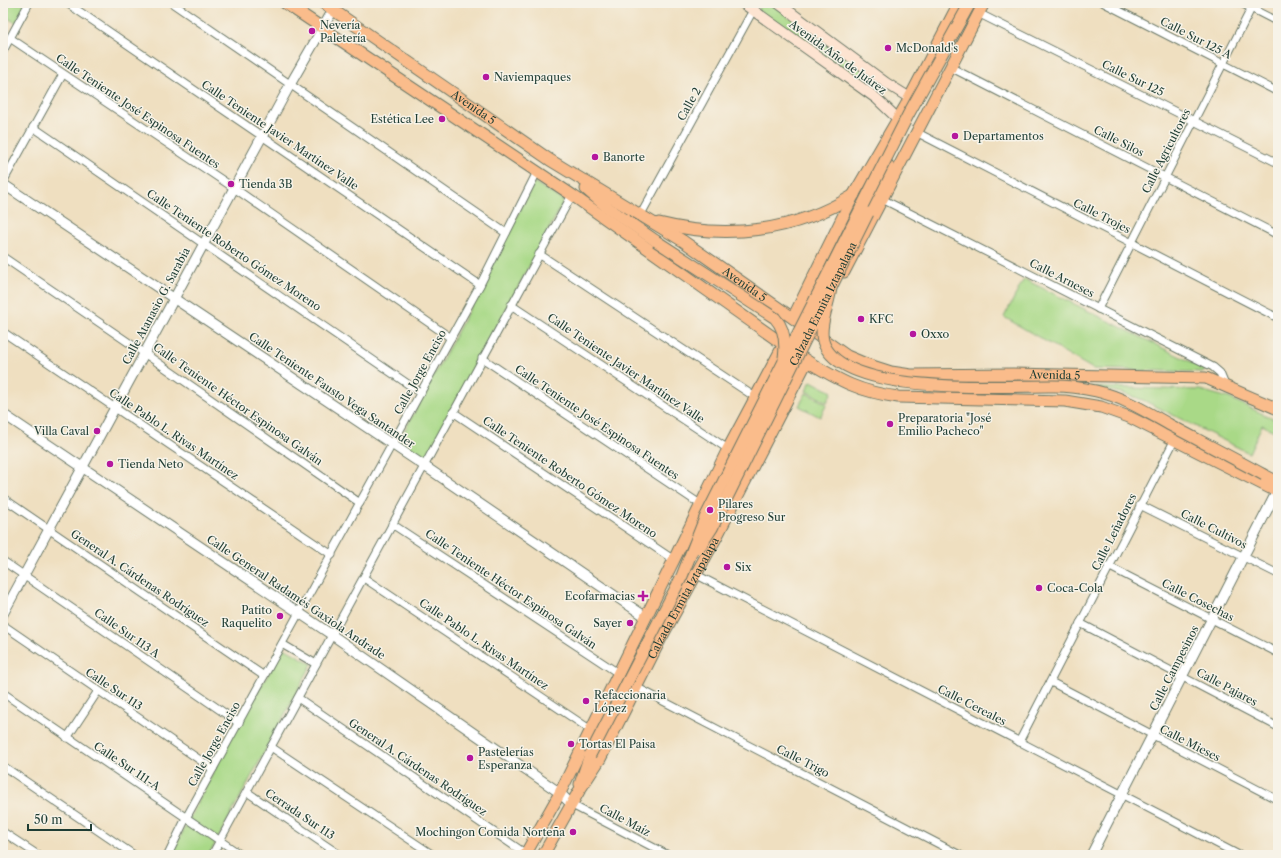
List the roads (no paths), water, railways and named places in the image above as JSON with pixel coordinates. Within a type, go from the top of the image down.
[{"type":"main road","name":"Avenida 5","points":[[285,3],[572,195],[807,361],[840,382],[879,395],[898,397],[1074,402],[1101,407],[1129,417],[1278,488]]},
{"type":"main road","name":"Avenida 5","points":[[323,3],[577,178],[683,240],[847,356],[891,372],[911,375],[1013,374],[1206,378],[1278,409]]},
{"type":"main road","name":"Avenida Año de Juárez","points":[[743,3],[755,7],[876,98],[898,119]]},
{"type":"main road","name":"Avenida Año de Juárez","points":[[778,3],[886,83],[910,98]]},
{"type":"main road","name":"Calzada Ermita Iztapalapa","points":[[793,318],[854,194],[910,98],[959,3]]},
{"type":"main road","name":"Calzada Ermita Iztapalapa","points":[[579,791],[590,755],[682,576],[705,518],[908,116],[970,3]]},
{"type":"main road","name":"Calzada Ermita Iztapalapa","points":[[815,332],[843,273],[981,8]]},
{"type":"main road","points":[[876,98],[883,92],[886,83]]},
{"type":"main road","name":"Calzada Ermita Iztapalapa","points":[[665,580],[699,548],[712,528],[868,213],[900,136],[898,119]]},
{"type":"main road","points":[[577,178],[599,201],[656,241],[775,318],[781,326],[784,342],[784,357],[779,372]]},
{"type":"main road","points":[[642,217],[694,230],[746,231],[780,226],[801,220],[826,210],[854,194]]},
{"type":"main road","points":[[820,263],[823,272],[829,276],[835,277],[843,273]]},
{"type":"main road","points":[[831,288],[823,326],[824,342],[832,356],[855,370],[885,379],[921,385],[1056,386],[1104,393],[1144,410],[1264,475],[1278,488]]},
{"type":"main road","name":"Calzada Ermita Iztapalapa","points":[[526,854],[560,793],[665,580],[700,504],[761,385],[784,344]]},
{"type":"main road","name":"Calzada Ermita Iztapalapa","points":[[543,855],[579,791],[600,759],[636,687],[695,574],[717,536],[807,361]]},
{"type":"main road","points":[[761,385],[773,381],[781,384],[789,396]]},
{"type":"street","points":[[3,51],[29,3]]},
{"type":"street","name":"Calle Teniente Javier Martínez Valle","points":[[67,3],[480,284]]},
{"type":"street","points":[[172,3],[291,83],[506,233]]},
{"type":"street","name":"Calle Sur 125 A","points":[[1104,3],[1278,92]]},
{"type":"street","points":[[1241,3],[1252,6],[1278,22]]},
{"type":"street","name":"Calle Agricultores","points":[[1098,309],[1252,6]]},
{"type":"street","name":"Calle 2","points":[[642,217],[755,7]]},
{"type":"street","name":"Calle Sur 125","points":[[981,8],[1278,163]]},
{"type":"street","name":"Calle Atanasio G. Sarabia","points":[[3,614],[262,136],[333,10]]},
{"type":"street","name":"Calle Teniente José Espinosa Fuentes","points":[[10,38],[234,188],[451,338]]},
{"type":"street","name":"Calle Silos","points":[[950,67],[1278,235]]},
{"type":"street","points":[[3,183],[63,74]]},
{"type":"street","name":"Calle Teniente Roberto Gómez Moreno","points":[[33,127],[421,393]]},
{"type":"street","name":"Calle Trojes","points":[[916,132],[1131,244],[1278,318]]},
{"type":"street","name":"Calle Jorge Enciso","points":[[168,855],[186,818],[451,338],[537,172]]},
{"type":"street","name":"Calle Teniente Fausto Vega Santander","points":[[3,183],[423,465],[646,617]]},
{"type":"street","points":[[212,855],[364,578],[423,465],[572,195]]},
{"type":"street","name":"Calle Arneses","points":[[882,199],[1212,367],[1220,374],[1225,385]]},
{"type":"street","points":[[539,254],[755,397]]},
{"type":"street","name":"Calle Teniente Héctor Espinosa Galván","points":[[3,257],[360,503]]},
{"type":"street","name":"Calle Teniente Javier Martínez Valle","points":[[512,305],[728,449]]},
{"type":"street","name":"Calle Pablo L. Rivas Martínez","points":[[3,332],[332,555]]},
{"type":"street","name":"Calle Teniente José Espinosa Fuentes","points":[[482,358],[700,504]]},
{"type":"street","name":"Calle Teniente Roberto Gómez Moreno","points":[[453,412],[674,560]]},
{"type":"street","name":"Calle General Radamés Gaxiola Andrade","points":[[3,414],[332,635],[560,793],[572,805]]},
{"type":"street","name":"Calle Leñadores","points":[[1019,742],[1051,682],[1108,566],[1175,440]]},
{"type":"street","name":"Calle Campesinos","points":[[1091,855],[1245,557],[1278,488]]},
{"type":"street","name":"General A. Cárdenas Rodríguez","points":[[3,498],[264,676]]},
{"type":"street","name":"Calle Cultivos","points":[[1140,505],[1278,574]]},
{"type":"street","name":"Calle Teniente Héctor Espinosa Galván","points":[[392,524],[618,673]]},
{"type":"street","name":"Calle Sur 113 A","points":[[3,561],[239,723]]},
{"type":"street","name":"Calle Cosechas","points":[[1108,566],[1278,653]]},
{"type":"street","name":"Calle Cereales","points":[[695,574],[1239,855]]},
{"type":"street","name":"Calle Pablo L. Rivas Martínez","points":[[364,578],[591,730]]},
{"type":"street","name":"Calle Pajares","points":[[1080,624],[1278,727]]},
{"type":"street","name":"Calle Sur 113","points":[[3,625],[213,769]]},
{"type":"street","points":[[282,644],[316,664]]},
{"type":"street","name":"Calle Mieses","points":[[1051,682],[1278,800]]},
{"type":"street","name":"Calle Trigo","points":[[636,687],[960,855]]},
{"type":"street","points":[[67,738],[98,691]]},
{"type":"street","name":"Calle Sur 111-A","points":[[3,693],[241,855]]},
{"type":"street","name":"General A. Cárdenas Rodríguez","points":[[298,698],[526,854]]},
{"type":"street","points":[[271,747],[432,855]]},
{"type":"street","points":[[3,766],[134,855]]},
{"type":"street","name":"Cerrada Sur 113","points":[[247,792],[340,855]]},
{"type":"street","name":"Calle Maíz","points":[[572,805],[668,855]]},
{"type":"street","points":[[3,832],[38,855]]},
{"type":"place","name":"Nevería Paletería","points":[[312,31]]},
{"type":"place","name":"McDonald's","points":[[888,48]]},
{"type":"place","name":"Naviempaques","points":[[486,77]]},
{"type":"place","name":"Estética Lee","points":[[442,119]]},
{"type":"place","name":"Departamentos","points":[[955,136]]},
{"type":"place","name":"Banorte","points":[[595,157]]},
{"type":"place","name":"Tienda 3B","points":[[231,184]]},
{"type":"place","name":"KFC","points":[[861,319]]},
{"type":"place","name":"Oxxo","points":[[913,334]]},
{"type":"place","name":"Preparatoria \"José Emilio Pacheco\"","points":[[890,424]]},
{"type":"place","name":"Villa Caval","points":[[97,431]]},
{"type":"place","name":"Tienda Neto","points":[[110,464]]},
{"type":"place","name":"Pilares Progreso Sur","points":[[710,510]]},
{"type":"place","name":"Six","points":[[727,567]]},
{"type":"place","name":"Coca-Cola","points":[[1039,588]]},
{"type":"place","name":"Ecofarmacias","points":[[643,596]]},
{"type":"place","name":"Patito Raquelito","points":[[280,616]]},
{"type":"place","name":"Sayer","points":[[630,623]]},
{"type":"place","name":"Refaccionaria López","points":[[586,701]]},
{"type":"place","name":"Tortas El Paisa","points":[[571,744]]},
{"type":"place","name":"Pastelerías Esperanza","points":[[470,758]]},
{"type":"place","name":"Mochingon Comida Norteña","points":[[573,832]]}]
